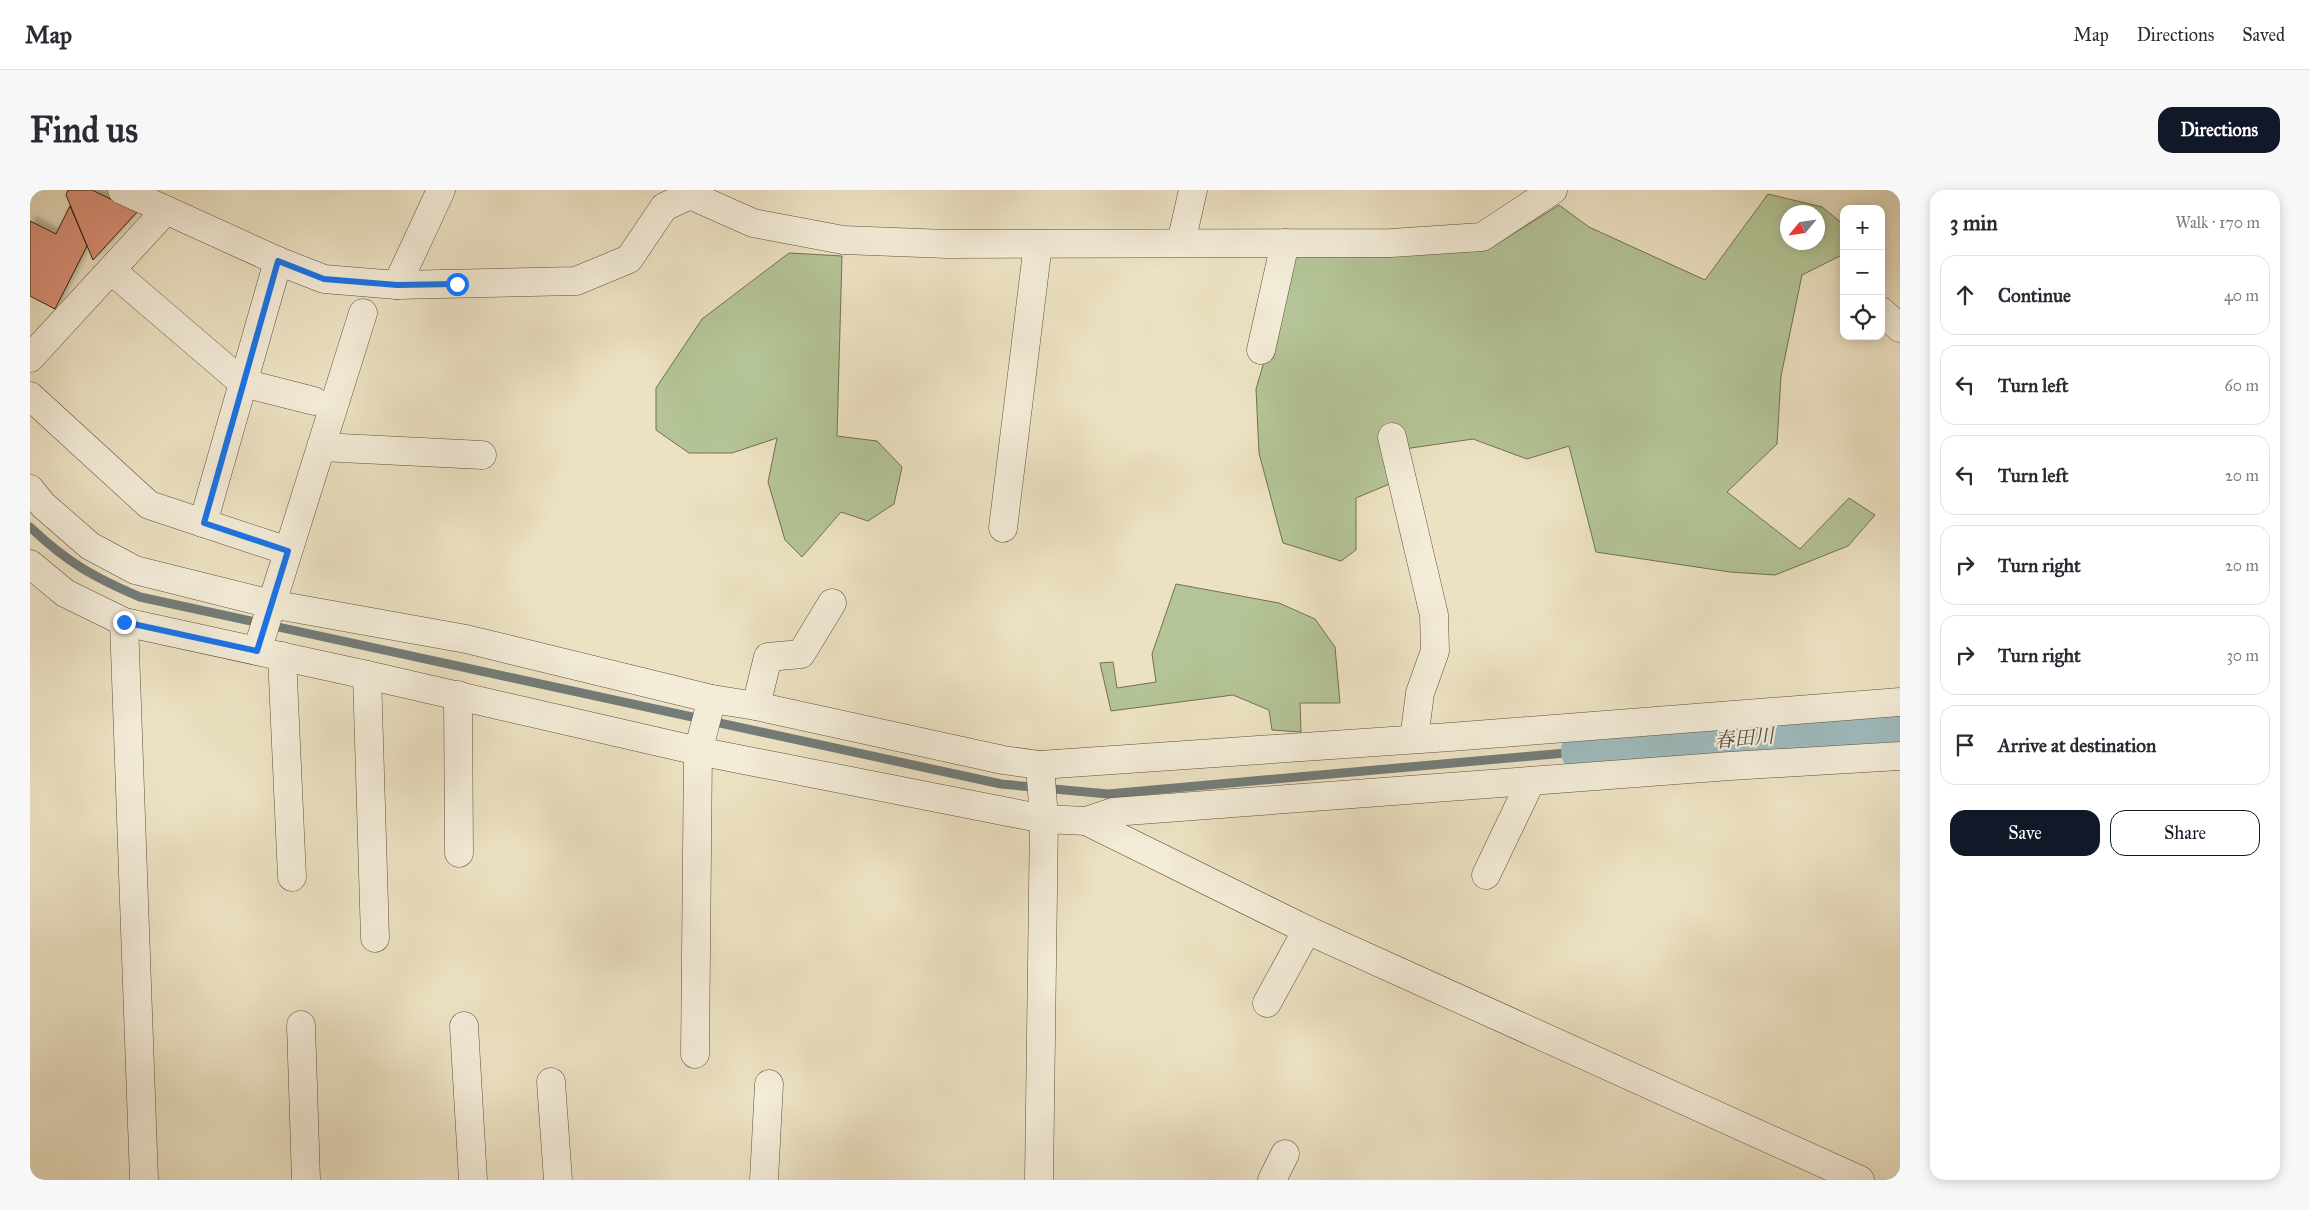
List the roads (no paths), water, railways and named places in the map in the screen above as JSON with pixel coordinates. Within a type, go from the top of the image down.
[{"type":"street","points":[[122,190],[278,261],[324,279],[397,285],[576,281],[630,260],[664,207],[690,194],[753,222],[843,240],[947,244],[1391,243],[1482,237],[1553,190]]},
{"type":"street","points":[[397,285],[441,190]]},
{"type":"street","points":[[1181,243],[1193,190]]},
{"type":"street","points":[[30,358],[166,210]]},
{"type":"street","points":[[1260,350],[1285,243]]},
{"type":"street","points":[[1003,528],[1038,244]]},
{"type":"street","points":[[204,523],[278,261]]},
{"type":"street","points":[[111,270],[243,383],[314,401]]},
{"type":"street","points":[[292,877],[270,653],[271,604],[363,313]]},
{"type":"street","points":[[1885,315],[1900,328]]},
{"type":"street","points":[[30,396],[149,505],[288,551]]},
{"type":"street","points":[[1392,437],[1434,615],[1435,651],[1420,694],[1414,739]]},
{"type":"street","points":[[321,447],[482,456]]},
{"type":"street","points":[[30,489],[42,505],[90,546],[135,570],[271,604],[466,639],[712,698],[1003,760],[1040,765],[1900,702]]},
{"type":"street","points":[[30,564],[65,593],[124,622],[366,674],[698,751],[1044,815],[1086,821],[1307,930],[1860,1180]]},
{"type":"street","points":[[756,706],[768,657],[801,654],[832,603]]},
{"type":"street","points":[[124,622],[144,1180]]},
{"type":"street","points":[[366,674],[375,938]]},
{"type":"street","points":[[458,695],[459,853]]},
{"type":"street","points":[[695,1054],[698,751],[712,698]]},
{"type":"street","points":[[1086,821],[1113,812],[1900,756]]},
{"type":"street","points":[[1039,1180],[1044,815],[1040,765]]},
{"type":"street","points":[[1486,875],[1531,781]]},
{"type":"street","points":[[1267,1003],[1307,930]]},
{"type":"street","points":[[301,1025],[306,1180]]},
{"type":"street","points":[[464,1026],[472,1180]]},
{"type":"street","points":[[551,1082],[558,1180]]},
{"type":"street","points":[[764,1180],[769,1084]]},
{"type":"street","points":[[1272,1180],[1285,1154]]},
{"type":"waterway","points":[[30,527],[56,550],[81,568],[108,583],[140,597],[1001,784],[1108,794],[1587,751]]},
{"type":"waterway","name":"春田川","points":[[1587,751],[1873,729],[1900,725]]}]
